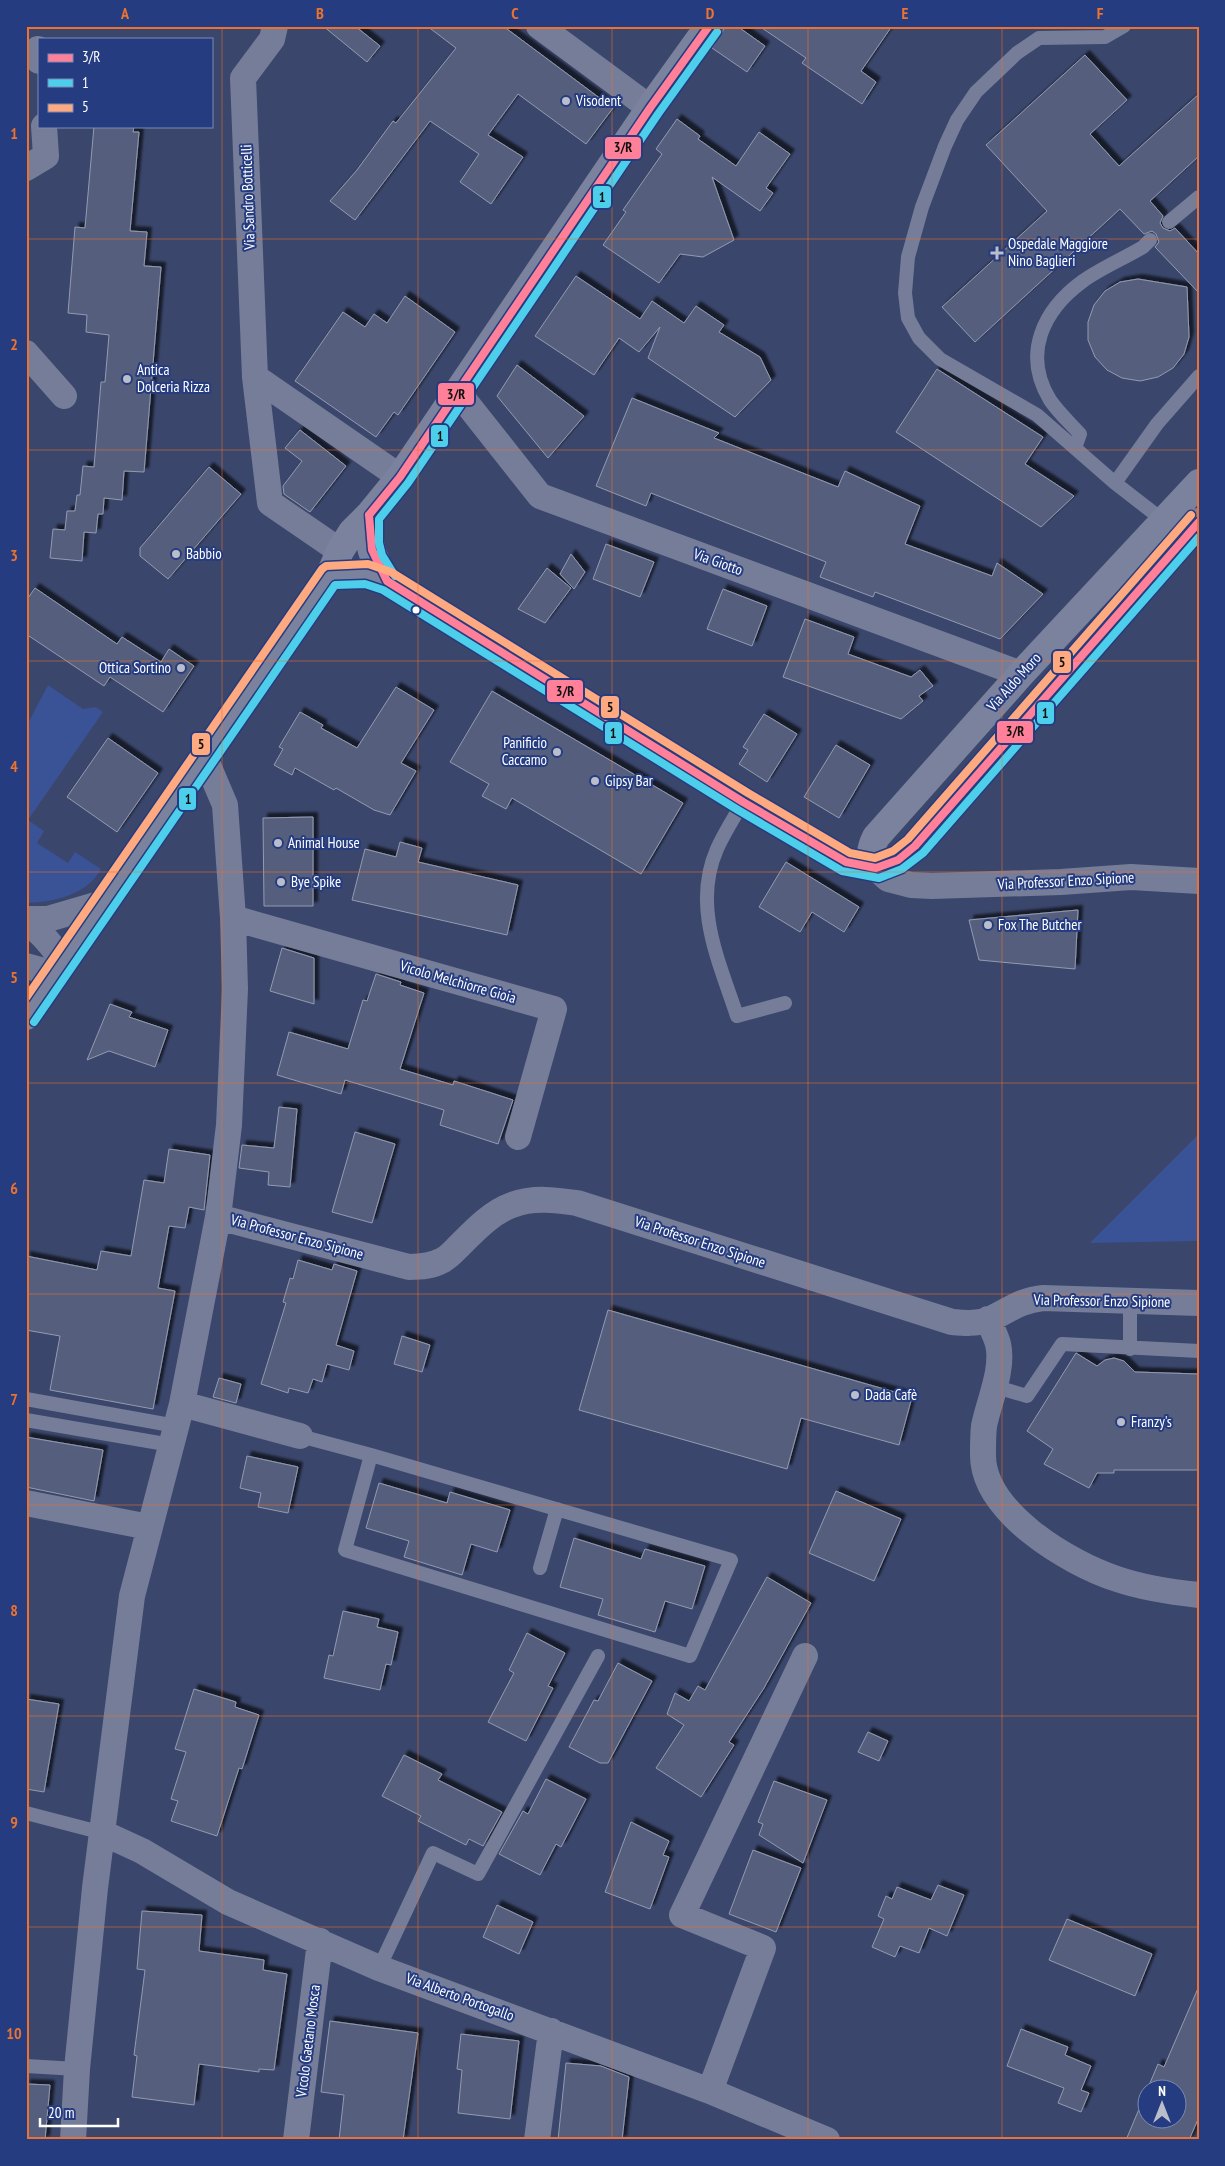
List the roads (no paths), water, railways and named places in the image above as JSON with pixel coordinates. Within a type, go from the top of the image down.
[{"type":"street","name":"Via Sandro Botticelli","points":[[275,26],[272,39],[243,78],[255,377],[270,503],[335,563]]},
{"type":"street","points":[[539,26],[650,108]]},
{"type":"street","points":[[26,1016],[205,758],[335,563],[352,532],[369,515],[400,477],[650,108],[708,26]]},
{"type":"street","points":[[26,168],[46,156],[44,128]]},
{"type":"street","points":[[26,353],[64,396]]},
{"type":"street","points":[[255,377],[400,477]]},
{"type":"street","name":"Via Giotto","points":[[457,391],[540,496],[1021,674]]},
{"type":"street","name":"Via Aldo Moro","points":[[1182,527],[1021,674],[876,837],[870,849],[871,858],[876,868],[898,860],[915,846],[1182,527],[1199,483]]},
{"type":"street","points":[[369,515],[369,544],[373,559],[387,581]]},
{"type":"street","points":[[335,563],[387,581],[743,802],[846,862],[876,868]]},
{"type":"street","points":[[73,2140],[76,2069],[94,1888],[103,1833],[132,1596],[176,1425],[218,1217],[229,1125],[235,989],[233,918],[225,805],[205,758]]},
{"type":"street","points":[[905,854],[912,870],[932,886]]},
{"type":"street","name":"Via Professor Enzo Sipione","points":[[876,868],[888,879],[911,885],[932,886],[1061,882],[1130,876],[1199,881]]},
{"type":"street","points":[[26,921],[48,919],[106,902]]},
{"type":"street","name":"Vicolo Melchiorre Gioia","points":[[233,918],[554,1009],[518,1137]]},
{"type":"street","points":[[26,921],[52,945],[59,968]]},
{"type":"street","points":[[26,966],[59,968]]},
{"type":"street","name":"Via Professor Enzo Sipione","points":[[218,1217],[409,1267],[426,1267],[445,1260],[475,1230],[497,1212],[512,1205],[535,1200],[556,1200],[578,1203],[952,1322],[972,1323],[988,1320],[1026,1300],[1043,1298],[1199,1304]]},
{"type":"street","points":[[988,1320],[998,1344],[999,1367],[984,1427],[983,1456],[990,1483],[1004,1507],[1046,1543],[1116,1579],[1166,1592],[1199,1595]]},
{"type":"street","points":[[176,1425],[300,1436]]},
{"type":"street","points":[[26,1503],[150,1527]]},
{"type":"street","points":[[710,2091],[763,1948],[682,1915],[805,1656]]},
{"type":"street","name":"Via Alberto Portogallo","points":[[103,1833],[142,1851],[228,1902],[379,1968],[710,2091],[827,2140]]},
{"type":"street","name":"Vicolo Gaetano Mosca","points":[[296,2140],[320,1941]]},
{"type":"street","points":[[537,2140],[551,2031]]},
{"type":"lane","points":[[1124,26],[1105,37],[1039,38],[1017,53],[976,92],[957,120],[922,207],[908,257],[905,293],[908,318],[919,338],[940,359],[1036,415],[1115,483],[1182,527]]},
{"type":"lane","points":[[1169,222],[1199,197]]},
{"type":"lane","points":[[1075,448],[1080,434],[1050,399],[1040,376],[1036,356],[1039,336],[1046,320],[1070,291],[1084,280],[1143,247],[1150,240]]},
{"type":"lane","points":[[1115,483],[1157,424],[1199,376]]},
{"type":"lane","points":[[743,802],[716,851],[706,890],[708,927],[737,1016],[785,1003]]},
{"type":"lane","points":[[1130,1301],[1130,1349]]},
{"type":"lane","points":[[993,1386],[1027,1396],[1062,1344],[1130,1349],[1199,1351]]},
{"type":"lane","points":[[26,1399],[176,1425]]},
{"type":"lane","points":[[26,1420],[176,1425]]},
{"type":"lane","points":[[300,1436],[371,1454],[731,1560],[690,1656],[346,1550],[371,1454]]},
{"type":"lane","points":[[540,1568],[557,1509]]},
{"type":"lane","points":[[379,1968],[433,1853],[478,1874],[598,1656]]},
{"type":"lane","points":[[26,1813],[103,1833]]},
{"type":"lane","points":[[26,2066],[76,2069]]},
{"type":"place","name":"Visodent","points":[[566,101]]},
{"type":"place","name":"Ospedale Maggiore Nino Baglieri","points":[[997,253]]},
{"type":"place","name":"Antica Dolceria Rizza","points":[[127,379]]},
{"type":"place","name":"Babbio","points":[[176,554]]},
{"type":"place","name":"Ottica Sortino","points":[[181,668]]},
{"type":"place","name":"Panificio Caccamo","points":[[557,752]]},
{"type":"place","name":"Gipsy Bar","points":[[595,781]]},
{"type":"place","name":"Animal House","points":[[278,843]]},
{"type":"place","name":"Bye Spike","points":[[281,882]]},
{"type":"place","name":"Fox The Butcher","points":[[988,925]]},
{"type":"place","name":"Dada Cafè","points":[[855,1395]]},
{"type":"place","name":"Franzy's","points":[[1121,1422]]}]
